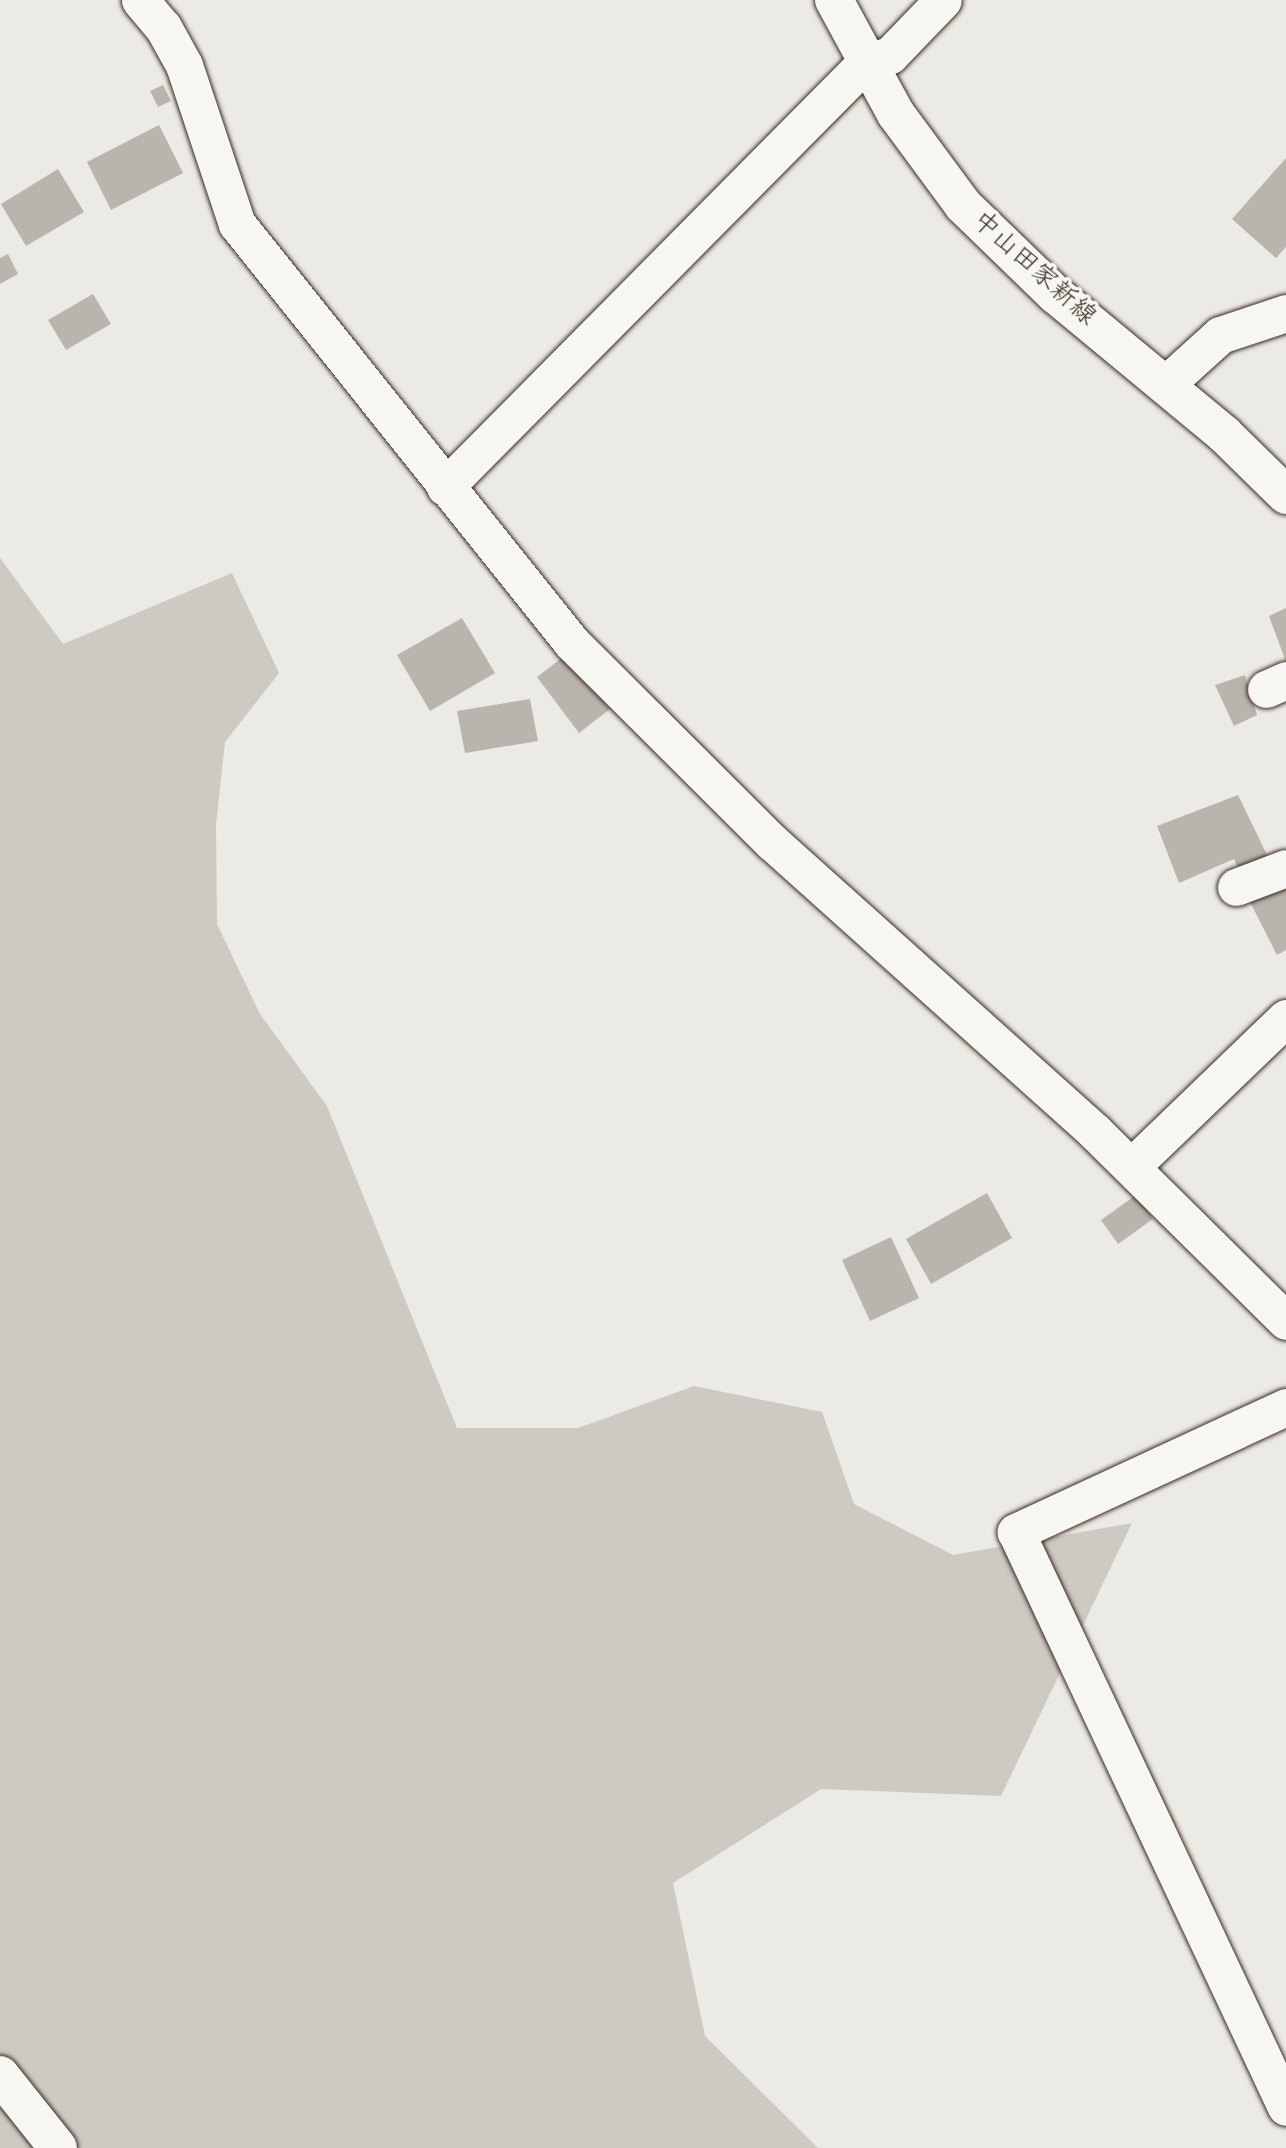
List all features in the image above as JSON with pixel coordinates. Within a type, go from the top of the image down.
[{"type":"main road","name":"中山田家新線","points":[[834,0],[896,114],[963,205],[1056,295],[1166,384],[1264,469],[1286,495]]},
{"type":"main road","points":[[0,2075],[58,2148]]},
{"type":"street","points":[[140,0],[163,27],[184,65],[237,224],[572,643],[762,832],[1131,1167],[1286,1321]]},
{"type":"street","points":[[445,487],[866,62],[890,55],[943,0]]},
{"type":"street","points":[[1166,384],[1220,335],[1286,313]]},
{"type":"street","points":[[1236,887],[1286,867]]},
{"type":"street","points":[[1131,1167],[1286,1018]]},
{"type":"street","points":[[1286,1407],[1016,1532],[1286,2108]]},
{"type":"shaded area","points":[[0,558],[63,644],[232,573],[279,673],[225,742],[216,825],[217,924],[260,1014],[327,1106],[457,1428],[578,1428],[694,1386],[822,1412],[854,1504],[953,1555],[1132,1523],[1001,1796],[821,1789],[673,1883],[705,2036],[818,2148],[0,2148]]},
{"type":"building","points":[[163,85],[171,101],[158,107],[150,91]]},
{"type":"building","points":[[159,125],[183,173],[111,210],[87,162]]},
{"type":"building","points":[[1286,158],[1286,247],[1276,258],[1232,219]]},
{"type":"building","points":[[58,169],[84,212],[26,246],[1,204]]},
{"type":"building","points":[[8,254],[18,274],[0,284],[0,258]]},
{"type":"building","points":[[93,294],[111,324],[66,350],[48,320]]},
{"type":"building","points":[[1286,608],[1286,662],[1269,616]]},
{"type":"building","points":[[462,618],[495,673],[430,711],[397,655]]},
{"type":"building","points":[[567,654],[610,709],[579,733],[537,677]]},
{"type":"building","points":[[1245,675],[1257,715],[1234,726],[1215,685]]},
{"type":"building","points":[[530,699],[538,741],[465,753],[457,711]]},
{"type":"building","points":[[1238,795],[1269,859],[1239,870],[1234,859],[1179,883],[1157,826]]},
{"type":"building","points":[[1286,885],[1286,950],[1277,955],[1250,902]]},
{"type":"building","points":[[987,1193],[1012,1238],[931,1284],[906,1239]]},
{"type":"building","points":[[1136,1195],[1153,1219],[1118,1244],[1101,1220]]},
{"type":"building","points":[[891,1237],[919,1298],[870,1321],[842,1260]]}]
